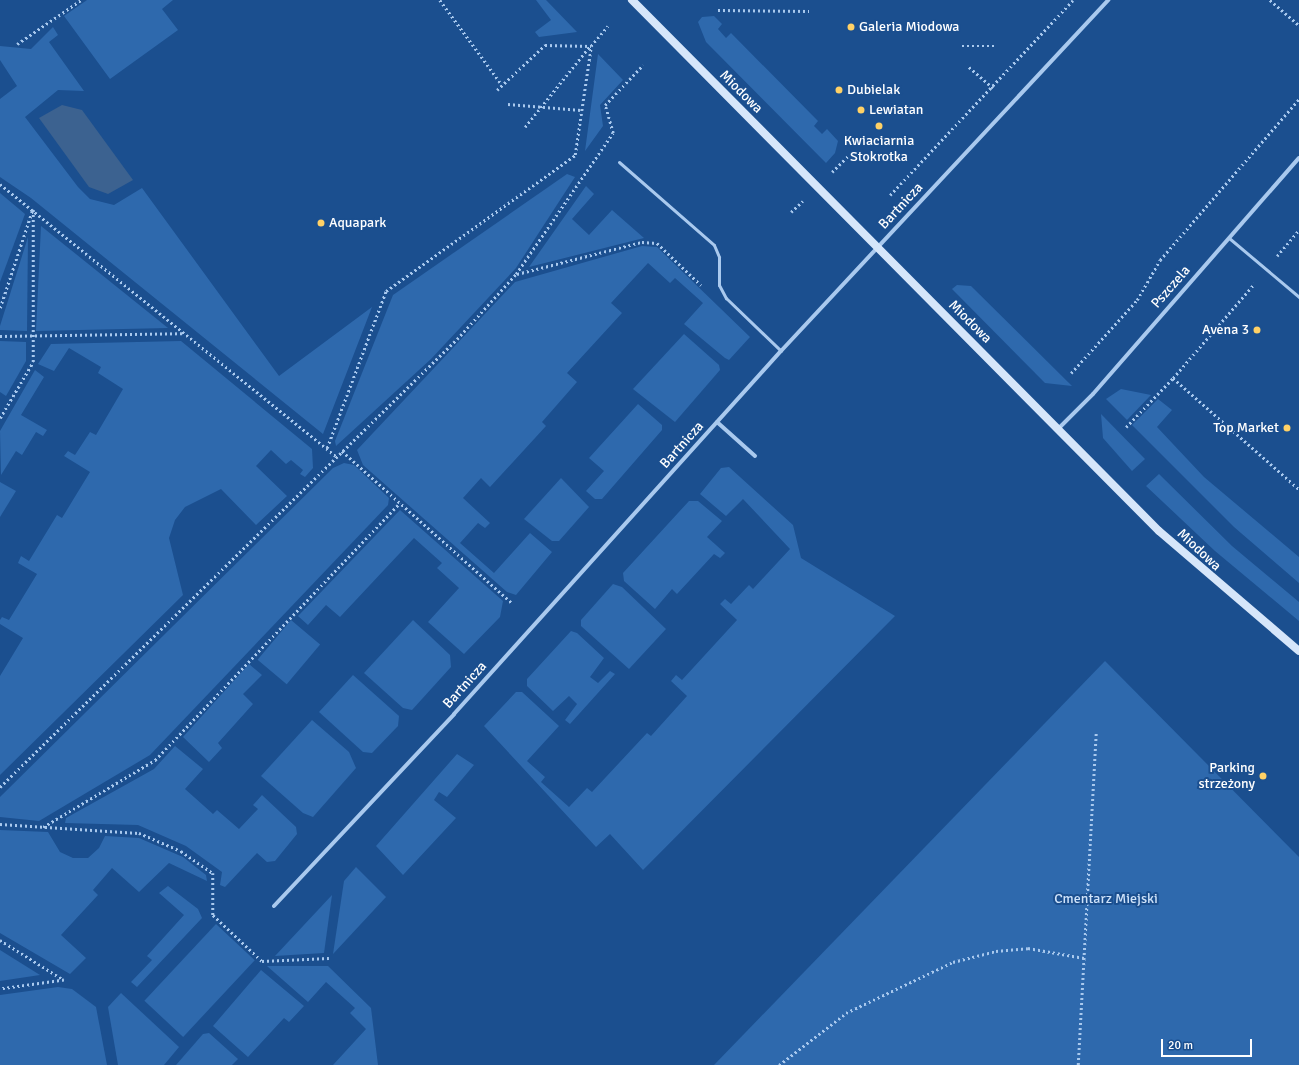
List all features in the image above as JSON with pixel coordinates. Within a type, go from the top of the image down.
[{"type":"street","name":"Miodowa","points":[[632,0],[877,248],[1207,575],[1299,652]]},
{"type":"street","name":"Bartnicza","points":[[274,906],[454,714],[781,351],[1108,0]]},
{"type":"street","name":"Pszczela","points":[[1058,429],[1093,394],[1299,158]]},
{"type":"street","points":[[717,422],[755,456]]},
{"type":"lane","points":[[1101,0],[1105,4]]},
{"type":"lane","points":[[620,162],[714,245],[719,257],[719,285],[726,298],[781,351]]},
{"type":"lane","points":[[1229,238],[1299,297]]},
{"type":"path","points":[[17,44],[81,0]]},
{"type":"path","points":[[440,0],[502,85]]},
{"type":"path","points":[[890,195],[993,88],[1073,0]]},
{"type":"path","points":[[1270,0],[1299,25]]},
{"type":"path","points":[[718,10],[809,11]]},
{"type":"path","points":[[525,127],[590,46],[608,26]]},
{"type":"path","points":[[497,90],[545,45],[590,46]]},
{"type":"path","points":[[327,448],[386,291],[575,155],[590,46]]},
{"type":"path","points":[[962,46],[994,46]]},
{"type":"path","points":[[0,787],[457,339],[516,274],[613,133],[605,105],[643,65]]},
{"type":"path","points":[[969,67],[993,88]]},
{"type":"path","points":[[1071,373],[1137,300],[1160,260],[1299,99]]},
{"type":"path","points":[[508,104],[581,110]]},
{"type":"path","points":[[0,184],[33,208],[183,333],[336,456]]},
{"type":"path","points":[[0,308],[33,208]]},
{"type":"path","points":[[0,418],[33,362],[33,208]]},
{"type":"path","points":[[1126,427],[1173,378],[1299,230]]},
{"type":"path","points":[[516,274],[642,242],[656,243],[706,290]]},
{"type":"path","points":[[0,336],[183,333]]},
{"type":"path","points":[[1173,378],[1299,489]]},
{"type":"path","points":[[342,451],[513,604]]},
{"type":"path","points":[[43,827],[155,760],[400,503]]},
{"type":"path","points":[[1078,1065],[1096,731]]},
{"type":"path","points":[[0,824],[138,833],[181,851],[212,873],[213,915],[262,961],[329,958]]},
{"type":"path","points":[[0,940],[64,980],[0,989]]},
{"type":"path","points":[[779,1065],[846,1013],[953,962],[996,950],[1028,948],[1084,958]]},
{"type":"green space","points":[[87,0],[173,0],[162,9],[178,30],[110,79],[64,16]]},
{"type":"green space","points":[[536,0],[546,0],[577,32],[539,37],[535,32],[551,20]]},
{"type":"green space","points":[[714,16],[722,24],[718,29],[726,38],[731,33],[818,121],[814,126],[822,134],[827,129],[838,141],[835,153],[826,163],[706,42],[698,22],[702,17]]},
{"type":"green space","points":[[53,27],[58,35],[49,42],[84,91],[58,90],[25,117],[78,187],[90,199],[114,205],[142,188],[279,376],[372,307],[323,434],[31,198],[0,177],[0,99],[17,86],[0,60],[0,46],[31,49]]},
{"type":"green space","points":[[598,54],[623,80],[600,105],[603,126],[585,151]]},
{"type":"green space","points":[[567,174],[575,177],[516,268],[431,359],[336,446],[335,441],[393,295]]},
{"type":"green space","points":[[586,186],[594,194],[572,219],[589,235],[612,210],[644,238],[529,267]]},
{"type":"green space","points":[[0,193],[25,214],[0,282]]},
{"type":"green space","points":[[41,226],[168,328],[36,331]]},
{"type":"green space","points":[[28,237],[27,331],[0,330],[0,326]]},
{"type":"green space","points":[[642,246],[657,247],[750,337],[729,360],[725,358],[684,324],[703,303],[675,278],[670,283],[648,263],[611,303],[622,313],[567,373],[577,382],[542,422],[546,426],[490,487],[481,478],[463,498],[490,523],[485,528],[478,523],[460,543],[494,573],[530,533],[552,552],[516,595],[507,592],[363,465],[357,450],[515,282]]},
{"type":"green space","points":[[957,285],[971,286],[1072,386],[1045,383],[952,289]]},
{"type":"green space","points":[[684,334],[719,365],[720,370],[675,422],[633,389]]},
{"type":"green space","points":[[0,341],[26,342],[26,361],[6,396],[0,392]]},
{"type":"green space","points":[[181,341],[312,449],[313,468],[305,477],[300,474],[303,470],[291,460],[286,464],[271,450],[256,466],[287,496],[256,525],[221,489],[185,507],[175,520],[169,538],[183,595],[0,775],[0,676],[23,638],[0,624],[0,620],[2,617],[9,620],[37,574],[18,563],[21,556],[29,561],[57,515],[62,518],[90,472],[64,456],[68,451],[75,455],[90,432],[96,435],[123,389],[98,373],[101,367],[69,348],[54,371],[38,364],[51,344]]},
{"type":"green space","points":[[35,370],[44,377],[21,415],[47,430],[43,436],[36,432],[22,455],[16,451],[1,475],[0,431]]},
{"type":"green space","points":[[1121,389],[1151,395],[1127,420],[1106,399]]},
{"type":"green space","points":[[1158,399],[1172,410],[1157,427],[1204,477],[1299,557],[1299,583],[1234,527],[1132,425]]},
{"type":"green space","points":[[638,404],[662,425],[662,430],[602,499],[595,499],[586,491],[604,471],[589,458]]},
{"type":"green space","points":[[1101,414],[1145,459],[1132,471],[1103,438]]},
{"type":"green space","points":[[344,463],[354,465],[389,498],[388,505],[150,755],[39,821],[0,817],[0,797],[333,468]]},
{"type":"green space","points":[[729,467],[793,525],[801,558],[895,616],[643,870],[610,834],[596,847],[484,726],[516,692],[522,692],[559,726],[527,761],[545,777],[541,782],[569,807],[587,788],[592,792],[647,733],[651,736],[687,696],[671,681],[676,675],[682,680],[737,620],[720,604],[725,599],[731,604],[749,585],[753,589],[790,549],[743,499],[726,516],[700,494],[721,468]]},
{"type":"green space","points":[[1159,474],[1232,546],[1299,602],[1299,621],[1215,551],[1146,486]]},
{"type":"green space","points":[[561,478],[589,507],[559,541],[552,541],[524,519]]},
{"type":"green space","points":[[0,482],[16,491],[0,517]]},
{"type":"green space","points":[[689,501],[698,501],[722,521],[707,537],[725,553],[720,558],[714,554],[677,594],[672,589],[655,609],[624,581],[623,573]]},
{"type":"green space","points":[[400,510],[503,601],[500,617],[464,654],[428,622],[459,588],[437,568],[442,563],[414,538],[340,617],[326,605],[308,625],[298,616]]},
{"type":"green space","points":[[613,584],[622,587],[666,629],[629,669],[581,626],[581,620]]},
{"type":"green space","points":[[291,620],[320,644],[287,684],[258,660]]},
{"type":"green space","points":[[413,620],[450,655],[451,667],[412,710],[403,708],[364,673]]},
{"type":"green space","points":[[571,631],[577,633],[604,658],[590,677],[598,683],[610,671],[615,674],[570,724],[565,720],[577,704],[569,696],[553,711],[527,686],[527,679]]},
{"type":"green space","name":"Cmentarz Miejski","points":[[1105,661],[1299,857],[1299,1065],[714,1065]]},
{"type":"green space","points":[[249,664],[262,675],[243,694],[253,704],[218,743],[222,748],[209,762],[183,737]]},
{"type":"green space","points":[[353,675],[399,716],[398,726],[372,753],[363,752],[319,712]]},
{"type":"green space","points":[[312,720],[349,752],[356,768],[313,817],[303,813],[261,776]]},
{"type":"green space","points":[[175,746],[203,769],[185,789],[213,814],[217,810],[239,829],[258,809],[253,805],[262,795],[296,827],[297,834],[275,861],[267,862],[257,853],[225,887],[220,885],[222,872],[186,846],[138,825],[65,823],[66,818],[154,769]]},
{"type":"green space","points":[[457,754],[474,765],[447,797],[439,792],[434,800],[456,818],[403,875],[376,846]]},
{"type":"green space","points":[[0,830],[48,832],[60,852],[73,858],[88,858],[99,848],[105,836],[139,838],[183,857],[206,875],[207,881],[169,863],[139,892],[112,868],[93,890],[98,895],[61,935],[86,958],[70,974],[0,933]]},
{"type":"green space","points":[[356,867],[386,897],[333,954],[344,881]]},
{"type":"green space","points":[[168,886],[198,909],[202,918],[137,987],[131,982],[152,960],[147,956],[184,915],[159,893]]},
{"type":"green space","points":[[332,895],[324,953],[275,956]]},
{"type":"green space","points":[[216,924],[255,960],[183,1037],[144,1001]]},
{"type":"green space","points":[[0,950],[40,975],[0,981]]},
{"type":"green space","points":[[267,966],[328,966],[371,1008],[378,1065],[333,1065],[366,1029],[350,1013],[355,1008],[326,982],[308,1002]]},
{"type":"green space","points":[[261,970],[304,1006],[289,1022],[284,1018],[248,1057],[213,1026]]},
{"type":"green space","points":[[58,987],[72,989],[96,1007],[107,1065],[0,1065],[0,995]]},
{"type":"green space","points":[[121,993],[179,1047],[164,1065],[118,1065],[108,1007]]},
{"type":"green space","points":[[209,1033],[238,1059],[232,1065],[176,1065],[203,1034]]},
{"type":"shaded area","points":[[62,105],[82,110],[133,180],[108,194],[89,187],[39,118]]},
{"type":"place","name":"Galeria Miodowa","points":[[851,27]]},
{"type":"place","name":"Dubielak","points":[[839,90]]},
{"type":"place","name":"Lewiatan","points":[[861,110]]},
{"type":"place","name":"Kwiaciarnia Stokrotka","points":[[879,126]]},
{"type":"place","name":"Aquapark","points":[[321,223]]},
{"type":"place","name":"Avena 3","points":[[1257,330]]},
{"type":"place","name":"Top Market","points":[[1287,428]]},
{"type":"place","name":"Parking strzeżony","points":[[1263,776]]}]
